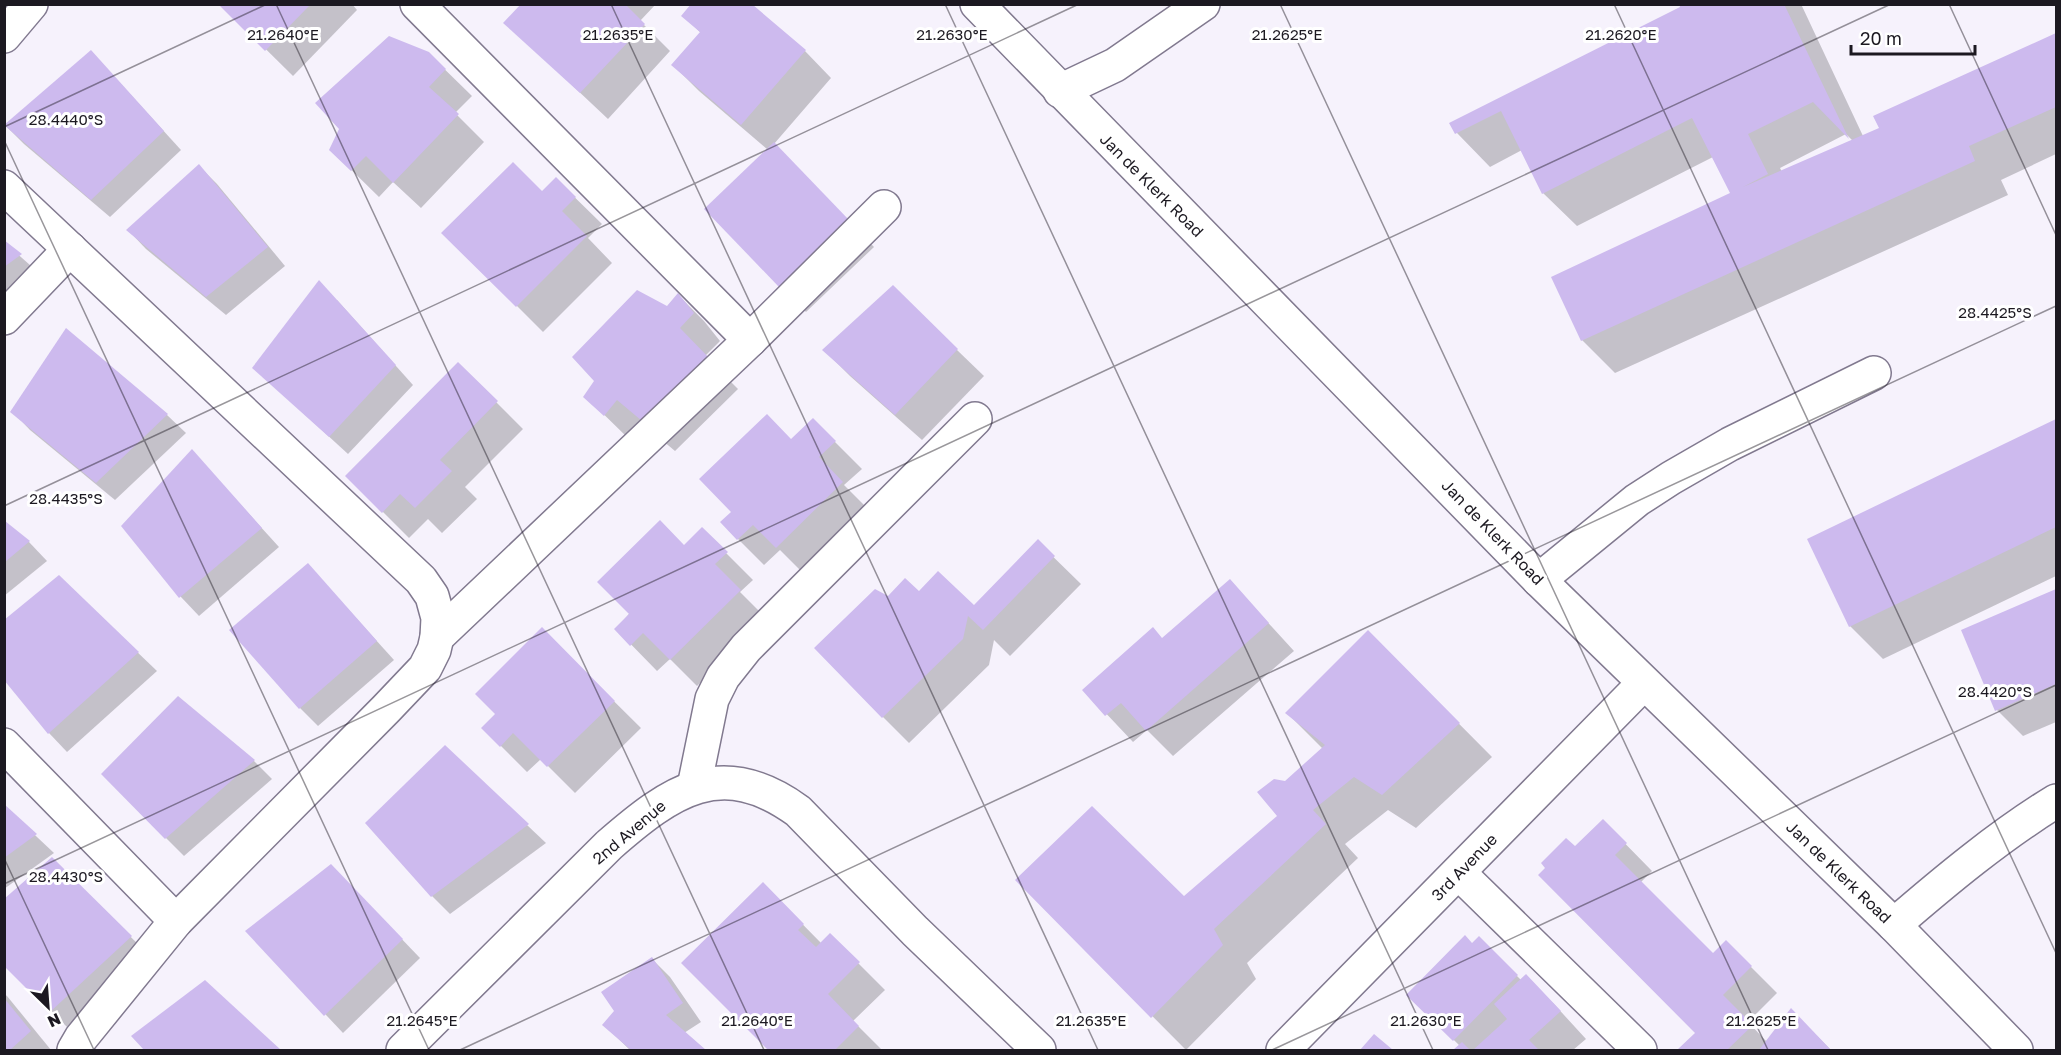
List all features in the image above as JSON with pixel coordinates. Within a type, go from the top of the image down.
[{"type":"street","points":[[4,36],[31,4]]},
{"type":"street","points":[[417,4],[750,340]]},
{"type":"street","name":"Jan de Klerk Road","points":[[977,4],[1060,92],[1539,580],[1894,926],[2016,1050]]},
{"type":"street","points":[[1060,92],[1115,65],[1203,4]]},
{"type":"street","points":[[4,187],[421,580],[432,596],[438,618],[434,650],[425,668],[177,921],[81,1038],[74,1050]]},
{"type":"street","points":[[437,637],[750,340],[884,207]]},
{"type":"street","points":[[4,318],[70,249]]},
{"type":"street","points":[[1539,580],[1637,500],[1671,478],[1730,444],[1874,373]]},
{"type":"street","points":[[694,787],[712,699],[723,677],[746,648],[975,419]]},
{"type":"street","name":"3rd Avenue","points":[[1283,1050],[1644,682]]},
{"type":"street","points":[[4,745],[177,921]]},
{"type":"street","name":"2nd Avenue","points":[[403,1050],[609,845],[645,813],[668,798],[694,787],[716,783],[750,786],[783,800],[798,811],[915,931],[1039,1050]]},
{"type":"street","points":[[1894,926],[1933,891],[2035,814],[2056,801]]},
{"type":"street","points":[[1459,873],[1640,1050]]},
{"type":"building","points":[[218,4],[311,4],[265,51]]},
{"type":"building","points":[[521,4],[625,4],[645,24],[580,93],[503,23]]},
{"type":"building","points":[[691,4],[753,5],[806,50],[741,125],[671,65],[700,32],[681,16]]},
{"type":"building","points":[[1679,4],[1784,4],[1849,139],[1813,102],[1748,134],[1768,174],[1743,187],[1879,128],[1873,116],[2056,33],[2056,107],[1969,146],[1975,161],[1581,341],[1551,277],[1730,193],[1692,118],[1542,194],[1501,111],[1455,134],[1449,123],[1680,7]]},
{"type":"building","points":[[389,36],[429,52],[446,69],[429,87],[459,114],[393,183],[366,156],[351,171],[329,150],[339,129],[315,103]]},
{"type":"building","points":[[91,50],[164,131],[91,200],[4,125]]},
{"type":"building","points":[[774,142],[849,220],[779,287],[704,209]]},
{"type":"building","points":[[513,162],[542,191],[556,177],[576,197],[562,211],[587,236],[516,307],[441,233]]},
{"type":"building","points":[[199,164],[268,247],[206,297],[126,230]]},
{"type":"building","points":[[4,240],[22,254],[4,267]]},
{"type":"building","points":[[319,280],[396,365],[329,437],[252,368]]},
{"type":"building","points":[[893,285],[958,349],[895,415],[822,350]]},
{"type":"building","points":[[637,290],[667,306],[678,293],[694,313],[680,328],[713,362],[648,426],[617,400],[604,416],[583,397],[594,381],[572,357]]},
{"type":"building","points":[[66,328],[168,414],[96,483],[10,412]]},
{"type":"building","points":[[458,362],[498,401],[440,460],[452,471],[415,508],[400,494],[382,513],[345,476]]},
{"type":"building","points":[[767,414],[791,439],[813,418],[836,441],[819,457],[843,482],[776,548],[753,525],[737,540],[720,522],[731,512],[699,479]]},
{"type":"building","points":[[2056,419],[2056,527],[1849,627],[1807,539]]},
{"type":"building","points":[[192,449],[262,528],[179,598],[121,526]]},
{"type":"building","points":[[660,520],[684,545],[702,527],[728,552],[715,564],[741,590],[670,660],[643,633],[630,646],[614,629],[629,614],[597,582]]},
{"type":"building","points":[[5,521],[30,541],[5,562]]},
{"type":"building","points":[[1038,539],[1055,556],[983,630],[968,616],[963,639],[882,718],[814,648],[875,589],[888,596],[905,578],[919,591],[938,571],[974,605]]},
{"type":"building","points":[[308,563],[377,641],[299,709],[229,630]]},
{"type":"building","points":[[59,575],[139,652],[48,734],[4,680],[4,620]]},
{"type":"building","points":[[1230,579],[1269,623],[1146,731],[1121,703],[1105,716],[1082,690],[1153,627],[1162,638]]},
{"type":"building","points":[[2056,589],[2056,684],[1995,711],[1961,630]]},
{"type":"building","points":[[542,627],[615,701],[547,767],[513,733],[500,747],[481,728],[495,714],[475,694]]},
{"type":"building","points":[[1368,630],[1460,723],[1382,795],[1354,777],[1313,810],[1326,824],[1214,929],[1223,945],[1151,1018],[1015,880],[1092,806],[1184,896],[1277,816],[1257,792],[1274,779],[1285,781],[1325,745],[1285,713]]},
{"type":"building","points":[[178,696],[255,760],[165,839],[101,774]]},
{"type":"building","points":[[445,745],[529,824],[431,897],[365,823]]},
{"type":"building","points":[[4,804],[37,834],[4,858]]},
{"type":"building","points":[[1603,819],[1627,843],[1615,855],[1713,953],[1726,940],[1752,966],[1723,995],[1753,1025],[1727,1050],[1677,1050],[1695,1033],[1538,875],[1545,868],[1541,863],[1566,838],[1575,846]]},
{"type":"building","points":[[52,857],[132,936],[50,1012],[4,966],[4,899]]},
{"type":"building","points":[[331,864],[403,939],[324,1016],[245,931]]},
{"type":"building","points":[[763,882],[804,924],[798,930],[816,947],[830,933],[860,962],[828,994],[859,1026],[835,1050],[768,1050],[681,963]]},
{"type":"building","points":[[1465,935],[1472,943],[1479,936],[1518,975],[1453,1041],[1406,995]]},
{"type":"building","points":[[652,957],[683,1003],[666,1015],[706,1050],[631,1050],[602,1025],[614,1011],[601,992]]},
{"type":"building","points":[[1526,974],[1561,1011],[1529,1040],[1539,1050],[1473,1050],[1507,1019],[1494,1004]]},
{"type":"building","points":[[205,980],[281,1050],[144,1050],[131,1036]]},
{"type":"building","points":[[4,998],[31,1031],[10,1050],[4,1050]]},
{"type":"building","points":[[1791,1008],[1831,1050],[1759,1050]]},
{"type":"building","points":[[1374,1034],[1393,1050],[1360,1050]]},
{"type":"building","points":[[1462,1042],[1470,1050],[1453,1050]]}]
